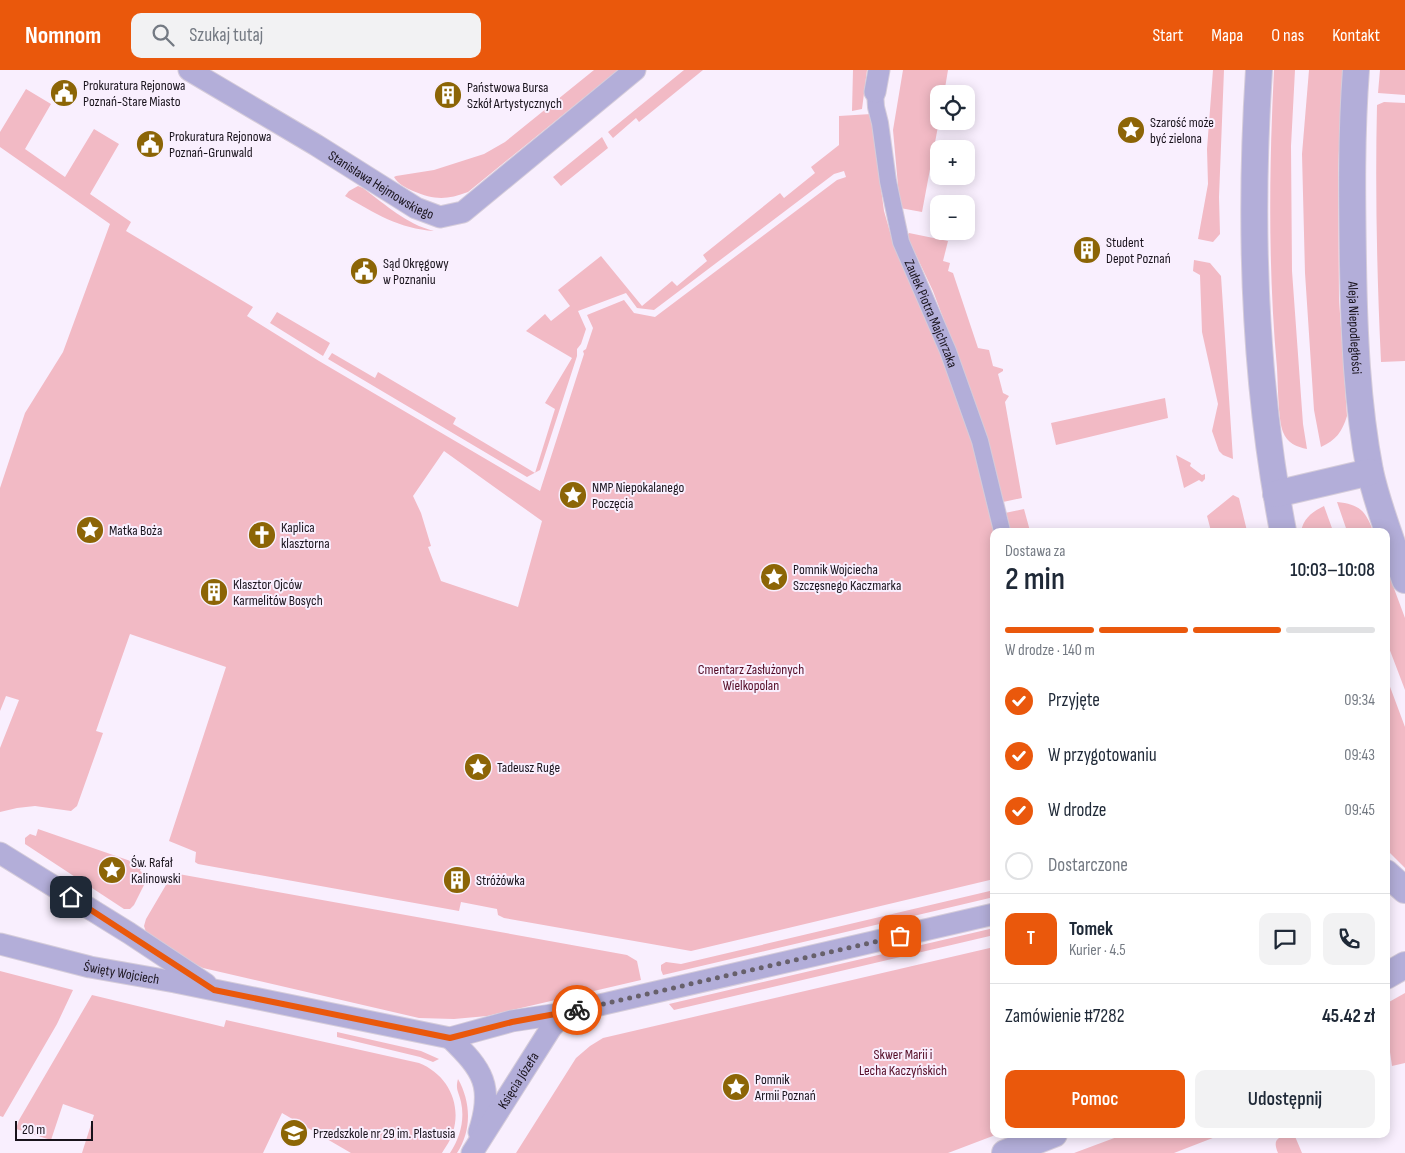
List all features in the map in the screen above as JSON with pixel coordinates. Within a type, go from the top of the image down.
[{"type":"street","name":"Stanisława Hejmowskiego","points":[[189,70],[316,145],[416,208],[440,217],[464,212],[635,70]]},
{"type":"street","points":[[875,92],[879,70]]},
{"type":"street","points":[[1259,70],[1254,203],[1257,284],[1265,413],[1282,528]]},
{"type":"street","name":"Aleja Niepodległości","points":[[1356,70],[1352,146],[1354,299],[1362,416],[1370,472],[1387,528]]},
{"type":"street","name":"Zaułek Piotra Majchrzaka","points":[[875,92],[888,182],[902,242],[948,351],[980,441],[1001,528]]},
{"type":"street","points":[[1276,494],[1370,472]]},
{"type":"street","name":"Aleja Niepodległości","points":[[1390,537],[1405,580]]},
{"type":"street","points":[[0,853],[129,933],[214,990]]},
{"type":"street","points":[[1390,877],[1405,890]]},
{"type":"street","points":[[450,1038],[512,1022],[565,1013],[990,915]]},
{"type":"street","name":"Święty Wojciech","points":[[0,944],[90,967],[450,1038]]},
{"type":"street","points":[[1390,974],[1405,965]]},
{"type":"street","name":"Księcia Józefa","points":[[473,1152],[551,1028],[565,1013]]},
{"type":"street","name":"Księcia Józefa","points":[[450,1038],[474,1062],[485,1087],[486,1111],[473,1152]]},
{"type":"street","points":[[1005,1153],[1044,1138]]},
{"type":"green space","points":[[594,70],[618,70],[468,192],[447,198],[428,196],[405,187],[394,177],[434,170],[484,154],[505,142]]},
{"type":"green space","points":[[684,70],[703,70],[639,122],[636,118],[613,138],[608,132]]},
{"type":"green space","points":[[853,70],[867,70],[862,109],[852,111]]},
{"type":"green space","points":[[903,70],[948,70],[946,85],[930,85],[930,130],[937,130],[935,140],[930,140],[930,169],[922,212],[900,208],[893,130]]},
{"type":"green space","points":[[1213,70],[1224,70],[1219,197],[1220,234],[1213,242],[1198,239],[1208,184],[1207,149]]},
{"type":"green space","points":[[1274,70],[1295,70],[1291,146],[1292,271],[1303,424],[1307,449],[1296,446],[1287,439],[1281,426],[1279,410],[1271,256],[1270,182]]},
{"type":"green space","points":[[1309,70],[1343,70],[1338,170],[1339,299],[1347,416],[1338,435],[1321,447],[1314,410],[1305,273],[1302,154]]},
{"type":"green space","points":[[1380,70],[1405,70],[1405,95],[1378,93]]},
{"type":"green space","name":"Cmentarz Zasłużonych Wielkopolan","points":[[26,89],[51,104],[25,149],[65,177],[94,129],[119,144],[90,194],[131,222],[126,231],[253,307],[247,316],[319,361],[540,491],[584,354],[583,351],[586,349],[593,328],[587,315],[624,300],[634,313],[655,317],[837,180],[846,177],[844,171],[834,174],[654,310],[637,308],[626,293],[578,311],[586,329],[581,344],[577,349],[577,356],[540,470],[535,473],[555,409],[545,403],[572,358],[526,331],[545,314],[551,321],[570,306],[558,290],[601,256],[642,306],[672,281],[677,286],[707,261],[703,255],[780,193],[784,198],[815,173],[811,167],[839,145],[839,116],[871,114],[884,211],[892,239],[941,354],[973,443],[993,528],[990,528],[990,880],[691,951],[504,918],[498,915],[497,909],[461,902],[459,911],[198,864],[195,862],[196,852],[169,841],[226,667],[130,634],[96,731],[103,733],[77,806],[71,811],[35,806],[0,812],[0,748],[19,700],[6,696],[0,711],[0,488],[25,413],[63,352],[110,224],[0,147],[0,132]],"holes":[[[444,451],[542,521],[518,607],[441,581],[428,547],[431,546],[421,513],[413,496]]]},
{"type":"green space","points":[[1384,102],[1405,103],[1405,361],[1381,362],[1378,298],[1376,137],[1377,105]]},
{"type":"green space","points":[[602,137],[608,148],[561,186],[553,177]]},
{"type":"green space","points":[[358,186],[405,219],[434,231],[399,224],[345,196],[349,191]]},
{"type":"green space","points":[[909,233],[930,237],[930,240],[948,241],[943,261],[950,263],[948,271],[953,273],[978,348],[989,350],[993,366],[1003,369],[998,374],[1003,393],[1009,396],[1005,402],[1022,498],[1003,502],[954,347],[933,291],[907,236]]},
{"type":"green space","points":[[1194,260],[1210,263],[1221,276],[1233,459],[1219,451],[1212,431],[1218,404],[1202,332],[1200,275],[1193,271]]},
{"type":"green space","points":[[277,312],[330,343],[323,356],[270,323]]},
{"type":"green space","points":[[332,353],[375,378],[378,372],[456,418],[453,424],[535,473],[527,477],[328,359]]},
{"type":"green space","points":[[1165,398],[1168,418],[1056,445],[1051,423]]},
{"type":"green space","points":[[1176,455],[1191,463],[1190,466],[1202,475],[1205,474],[1205,479],[1202,482],[1199,480],[1184,488]]},
{"type":"green space","points":[[1233,495],[1239,498],[1246,528],[1210,528],[1207,516]]},
{"type":"green space","points":[[1337,502],[1351,505],[1361,510],[1368,518],[1372,528],[1346,528]]},
{"type":"green space","points":[[1324,506],[1332,528],[1302,528],[1304,522]]},
{"type":"green space","points":[[1024,509],[1029,528],[1008,528],[1005,513]]},
{"type":"green space","points":[[1390,578],[1405,618],[1405,690],[1390,651]]},
{"type":"green space","points":[[1390,687],[1405,727],[1405,868],[1390,853]]},
{"type":"green space","points":[[38,829],[142,865],[140,871],[146,874],[147,879],[134,905],[130,909],[124,909],[25,844],[25,838],[30,834],[36,836]]},
{"type":"green space","points":[[173,873],[627,955],[637,961],[641,980],[487,1016],[454,1019],[419,1018],[203,968],[174,954],[146,932],[144,926],[146,919]]},
{"type":"green space","points":[[990,891],[990,898],[663,975],[661,965],[666,962],[681,964]]},
{"type":"green space","points":[[990,929],[990,936],[674,1010],[669,1004]]},
{"type":"green space","name":"Skwer Marii i Lecha Kaczyńskich","points":[[990,948],[990,1137],[948,1153],[516,1153],[576,1058],[603,1038]]},
{"type":"green space","points":[[0,971],[73,990],[57,1024],[3,1117],[0,1116]]},
{"type":"green space","points":[[1405,993],[1405,1063],[1392,1066],[1390,1052],[1390,1001]]},
{"type":"green space","points":[[92,995],[224,1027],[226,1020],[419,1063],[437,1074],[450,1091],[454,1100],[455,1111],[452,1135],[442,1153],[351,1153],[282,1113],[263,1153],[82,1153],[94,1115],[63,1104],[51,1140],[16,1129],[19,1120]]},
{"type":"green space","points":[[337,1032],[421,1051],[439,1059],[433,1062],[420,1057],[337,1037]]},
{"type":"green space","points":[[458,1079],[467,1106],[467,1126],[462,1144],[457,1153],[450,1153],[459,1135],[462,1122],[462,1109],[457,1088]]},
{"type":"green space","points":[[1114,1138],[1213,1138],[1174,1153],[1074,1153]]},
{"type":"green space","points":[[1280,1138],[1296,1138],[1302,1153],[1278,1153],[1277,1140]]},
{"type":"way so far","points":[[577,1010],[900,936]]},
{"type":"place","name":"Prokuratura Rejonowa Poznań-Stare Miasto","points":[[64,93]]},
{"type":"place","name":"Państwowa Bursa Szkół Artystycznych","points":[[448,95]]},
{"type":"place","name":"Szarość może być zielona","points":[[1131,130]]},
{"type":"place","name":"Prokuratura Rejonowa Poznań-Grunwald","points":[[150,144]]},
{"type":"place","name":"Student Depot Poznań","points":[[1087,250]]},
{"type":"place","name":"Sąd Okręgowy w Poznaniu","points":[[364,271]]},
{"type":"place","name":"NMP Niepokalanego Poczęcia","points":[[573,495]]},
{"type":"place","name":"Matka Boża","points":[[90,530]]},
{"type":"place","name":"Kaplica klasztorna","points":[[262,535]]},
{"type":"place","name":"Pomnik Wojciecha Szczęsnego Kaczmarka","points":[[774,577]]},
{"type":"place","name":"Klasztor Ojców Karmelitów Bosych","points":[[214,592]]},
{"type":"place","name":"Tadeusz Ruge","points":[[478,767]]},
{"type":"place","name":"Św. Rafał Kalinowski","points":[[112,870]]},
{"type":"place","name":"Stróżówka","points":[[457,880]]},
{"type":"place","name":"Pomnik Armii Poznań","points":[[736,1087]]},
{"type":"place","name":"Przedszkole nr 29 im. Plastusia","points":[[294,1133]]},
{"type":"route","points":[[71,897],[214,990],[450,1038],[512,1022],[577,1010]]}]
